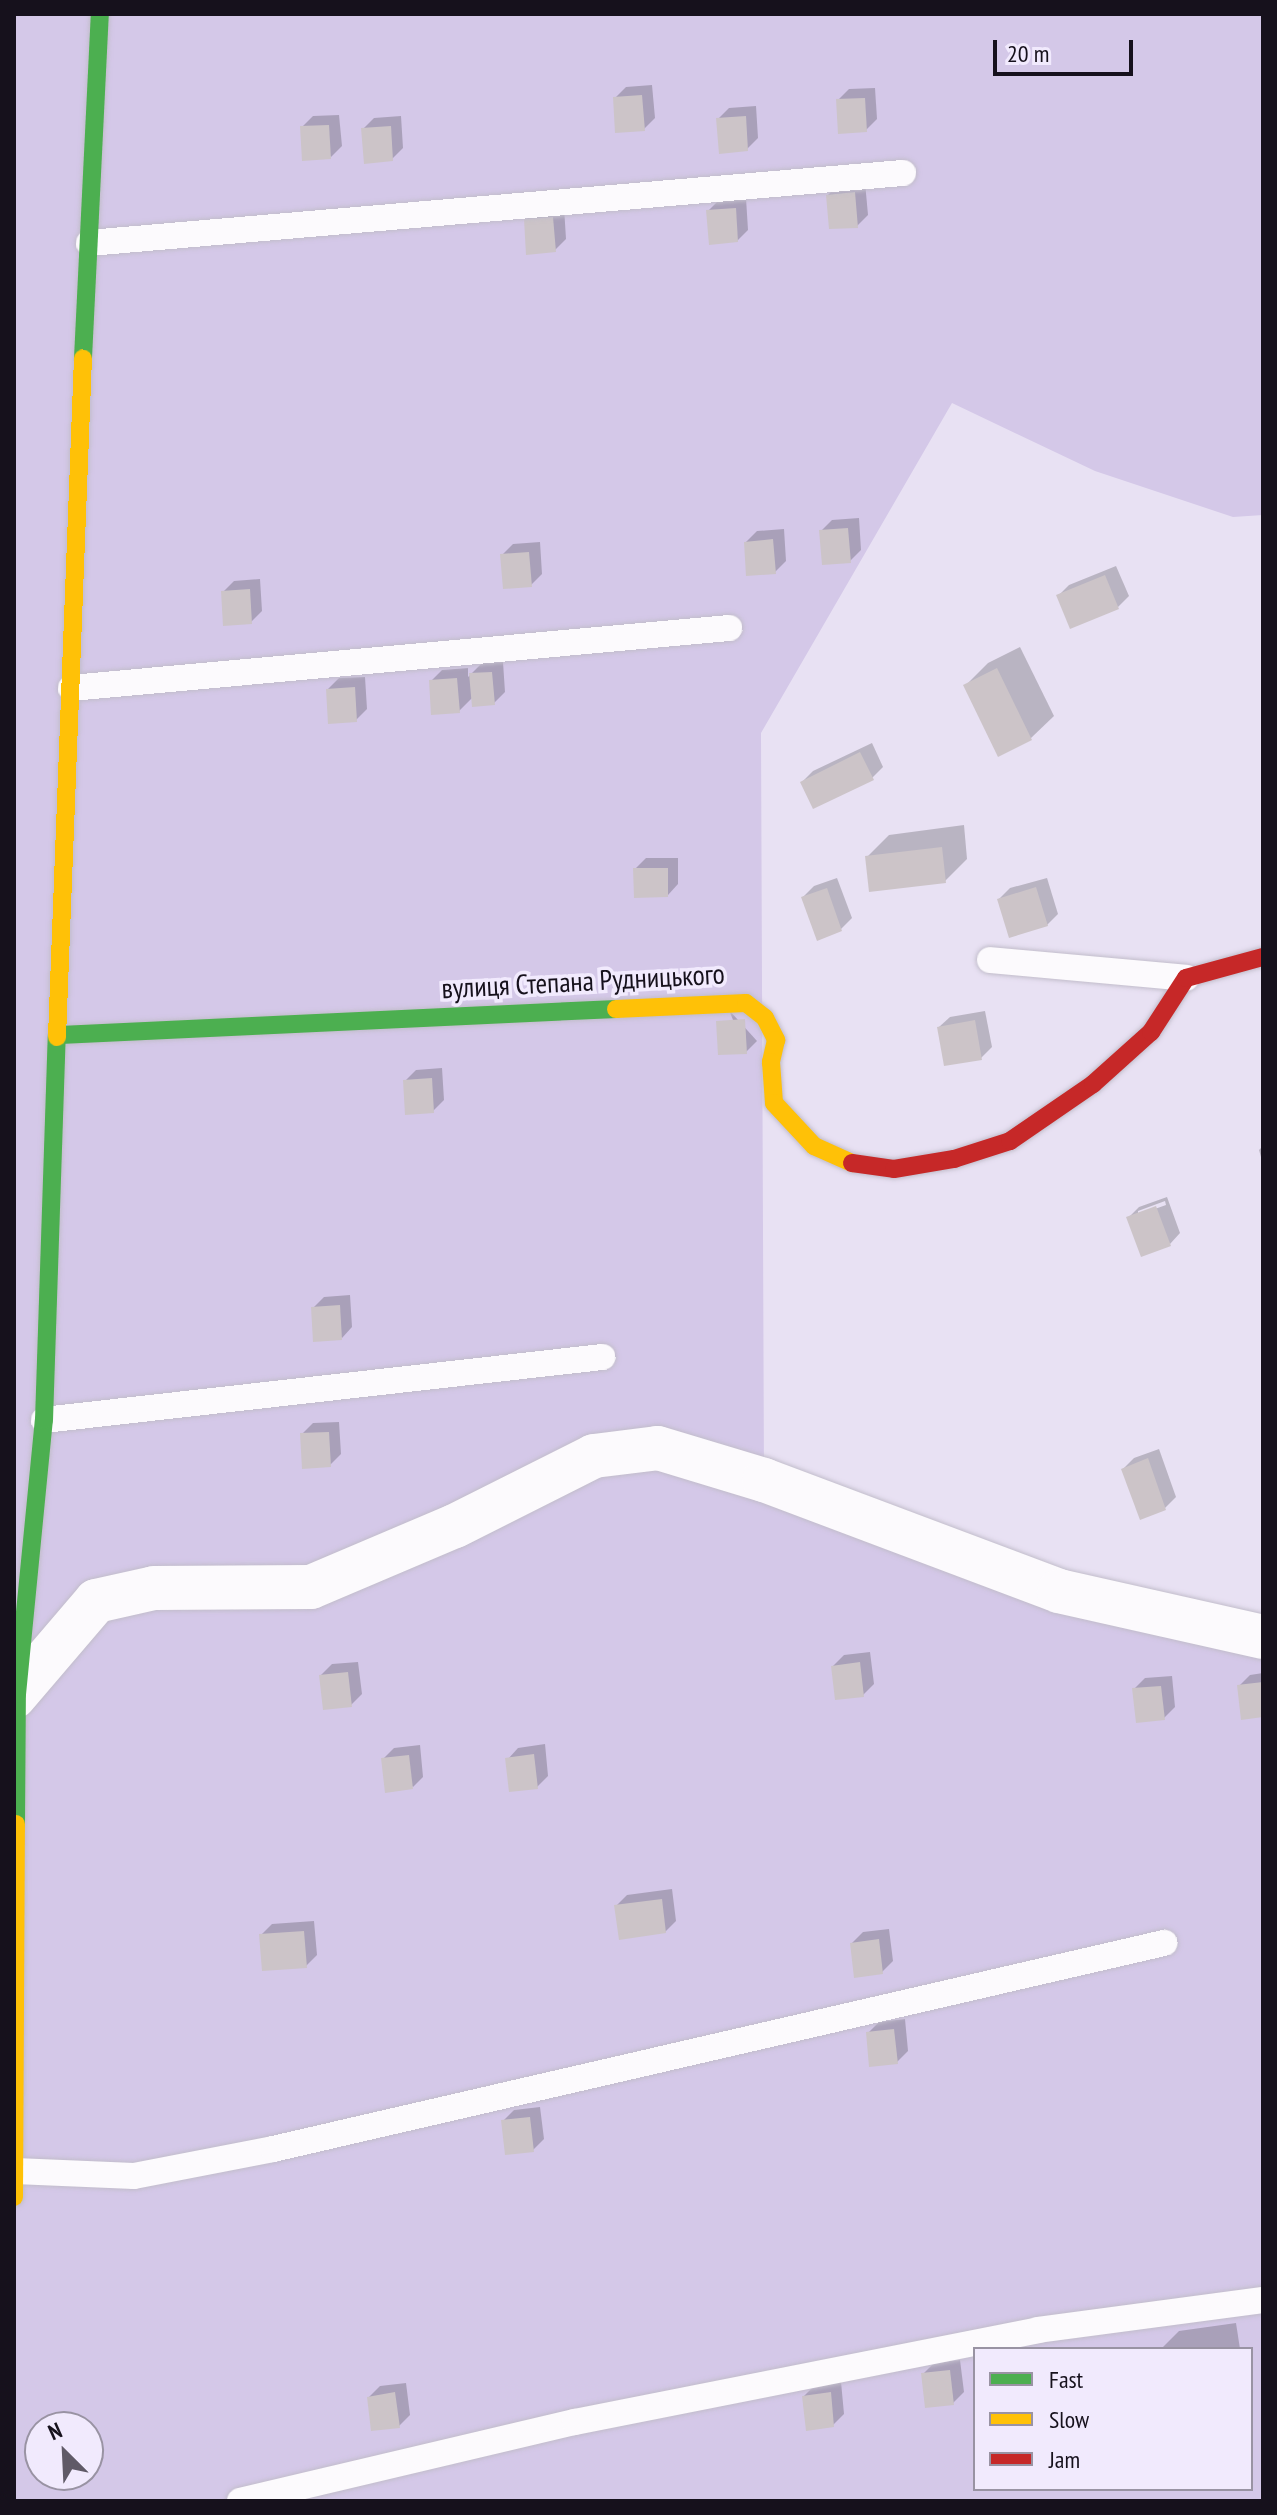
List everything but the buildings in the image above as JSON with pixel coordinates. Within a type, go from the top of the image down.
[{"type":"street","points":[[14,2197],[16,1695],[44,1420],[100,14]]},
{"type":"street","points":[[1186,978],[1263,957]]},
{"type":"street","name":"вулиця Степана Рудницького","points":[[60,1035],[746,1003],[765,1018],[776,1040],[771,1062],[774,1103],[814,1146],[861,1167],[894,1169],[954,1159],[1010,1141],[1093,1084],[1151,1032],[1186,978]]},
{"type":"street","points":[[16,1695],[96,1601],[154,1588],[311,1587],[455,1526],[594,1456],[658,1448],[764,1480],[1059,1591],[1263,1637]]},
{"type":"lane","points":[[89,243],[903,173]]},
{"type":"lane","points":[[71,688],[729,628]]},
{"type":"lane","points":[[990,960],[1186,978]]},
{"type":"lane","points":[[44,1420],[602,1357]]},
{"type":"lane","points":[[14,2172],[134,2176],[273,2149],[1164,1943]]},
{"type":"lane","points":[[240,2501],[575,2422],[977,2342],[1263,2300]]},
{"type":"shaded area","points":[[14,14],[1263,14],[1263,515],[1233,517],[1095,471],[952,403],[761,733],[764,1480],[1263,1637],[1263,2501],[14,2501]]},
{"type":"traffic: fast","points":[[83,358],[100,14]]},
{"type":"traffic: fast","points":[[60,1035],[616,1009]]},
{"type":"traffic: fast","points":[[16,1824],[17,1694],[44,1420],[57,1037]]},
{"type":"traffic: slow","points":[[57,1037],[83,358]]},
{"type":"traffic: slow","points":[[616,1009],[746,1003],[765,1018],[776,1040],[771,1062],[774,1103],[814,1146],[852,1163]]},
{"type":"traffic: slow","points":[[14,2197],[16,1824]]},
{"type":"traffic: jam","points":[[852,1163],[894,1169],[954,1159],[1010,1141],[1093,1084],[1151,1032],[1186,978],[1263,957]]}]
